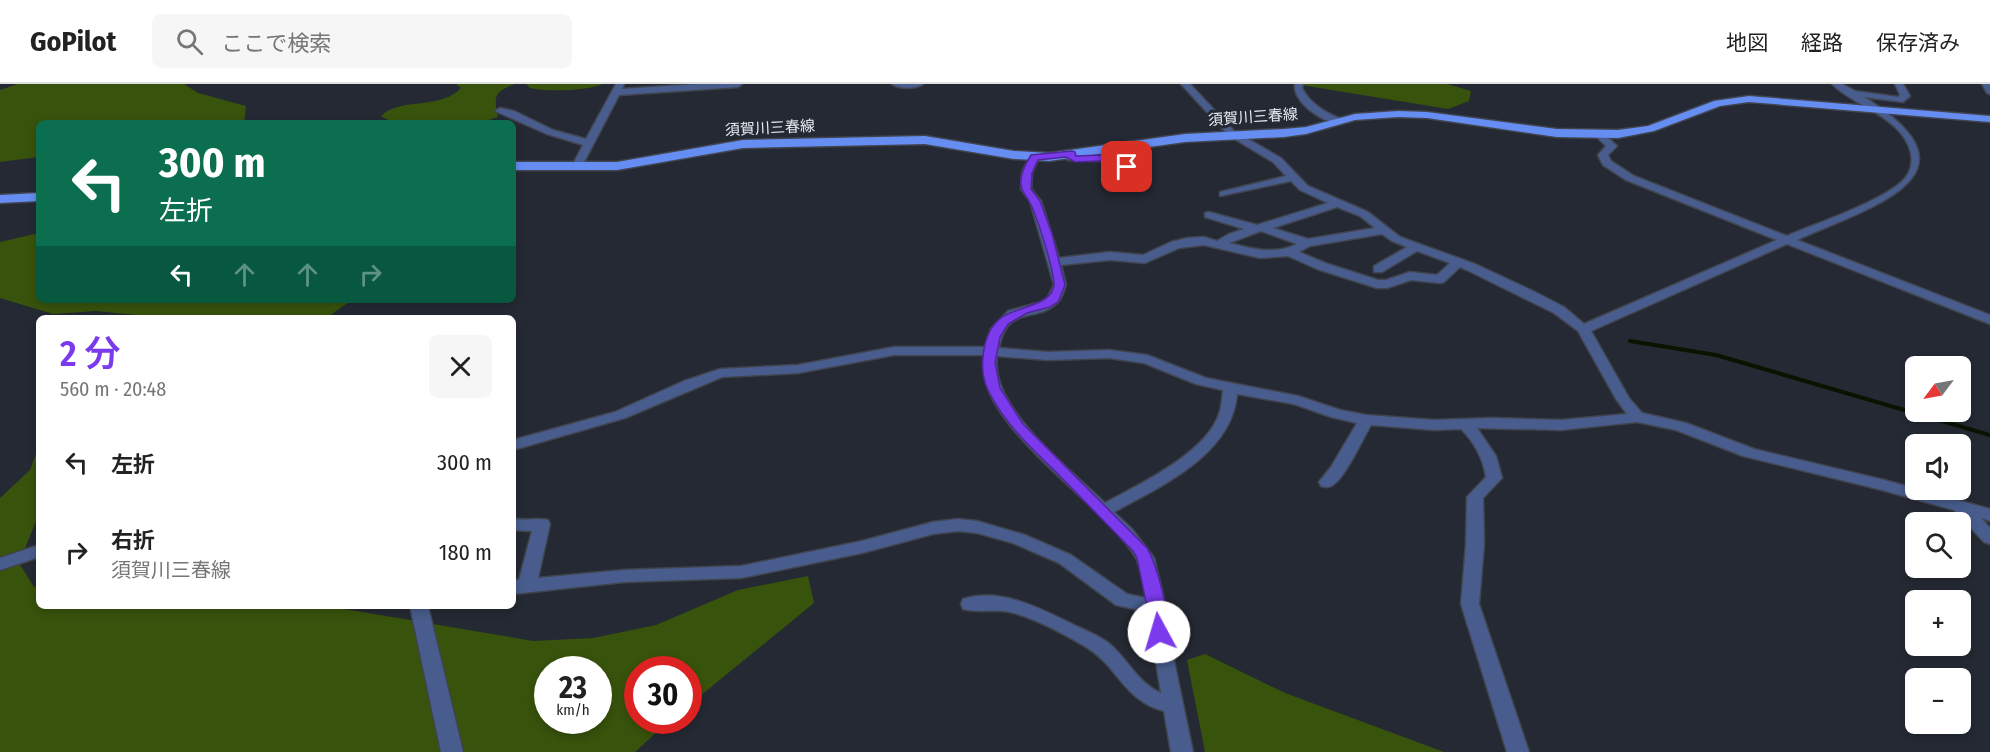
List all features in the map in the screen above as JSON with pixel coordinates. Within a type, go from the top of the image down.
[{"type":"main road","name":"須賀川三春線","points":[[516,166],[629,165],[743,144],[807,142],[925,140],[1034,157],[1177,139],[1284,133],[1382,114],[1427,115],[1537,130],[1599,135],[1650,129],[1718,103],[1738,100],[1792,101],[1990,119]]},
{"type":"main road","points":[[0,199],[36,197]]},
{"type":"street","points":[[578,166],[618,88],[738,84]]},
{"type":"street","points":[[896,84],[919,84]]},
{"type":"street","points":[[1185,84],[1225,128],[1277,160],[1304,188],[1364,214],[1382,230],[1416,247],[1484,272],[1559,310],[1583,329],[1623,399],[1637,417]]},
{"type":"street","points":[[1299,84],[1298,88],[1302,97],[1326,116],[1338,121]]},
{"type":"street","points":[[1583,329],[1887,195],[1904,184],[1910,178],[1917,156],[1912,141],[1892,119],[1836,84]]},
{"type":"street","points":[[1849,93],[1900,100],[1905,96],[1899,84]]},
{"type":"street","points":[[1986,84],[1990,91]]},
{"type":"street","points":[[500,111],[511,113],[550,132],[588,143]]},
{"type":"street","points":[[1599,135],[1612,146],[1603,155],[1607,163],[1630,178],[1990,320]]},
{"type":"street","points":[[1072,154],[1071,158],[1075,159],[1093,157],[1116,162],[1133,172]]},
{"type":"street","points":[[1034,157],[1027,173],[1026,189],[1035,201],[1060,285],[1054,299],[1046,305],[1023,310],[1008,318],[994,337],[989,363],[993,388],[1026,435],[1126,533],[1142,553],[1157,607],[1159,632],[1182,752]]},
{"type":"street","points":[[1224,194],[1293,177]]},
{"type":"street","points":[[1220,244],[1233,236],[1324,209],[1336,203]]},
{"type":"street","points":[[1209,215],[1306,243]]},
{"type":"street","points":[[1052,262],[1110,256],[1145,259],[1187,242],[1220,244],[1260,254],[1290,252],[1306,243],[1382,230]]},
{"type":"street","points":[[1378,269],[1416,247]]},
{"type":"street","points":[[1290,252],[1321,266],[1377,284],[1387,284],[1410,276],[1440,279],[1458,262]]},
{"type":"street","points":[[516,444],[620,415],[696,381],[720,373],[798,369],[894,351],[992,350],[1048,356],[1124,355],[1147,359],[1188,377],[1230,388],[1270,394],[1336,414],[1366,420],[1434,425],[1561,425],[1637,417],[1675,424],[1749,453],[1884,485],[1990,515]]},
{"type":"street","points":[[1103,511],[1172,471],[1203,445],[1221,425],[1226,415],[1230,388]]},
{"type":"street","points":[[1327,482],[1337,470],[1366,420]]},
{"type":"street","points":[[1465,424],[1474,433],[1494,468],[1494,478],[1475,497],[1475,544],[1470,604],[1518,752]]},
{"type":"street","points":[[1959,506],[1990,538]]},
{"type":"street","points":[[516,525],[542,524],[520,586],[624,576],[741,572],[862,547],[933,528],[958,525],[977,527],[1019,539],[1065,559],[1122,600],[1157,607]]},
{"type":"street","points":[[0,564],[36,552]]},
{"type":"street","points":[[970,604],[987,602],[1034,611],[1095,643],[1108,653],[1138,690],[1156,702],[1173,705]]},
{"type":"street","points":[[420,609],[452,752]]},
{"type":"green space","points":[[18,84],[184,84],[198,93],[246,106],[244,120],[36,120],[36,157],[0,162],[0,90]]},
{"type":"green space","points":[[456,84],[515,84],[499,93],[496,100],[498,117],[488,120],[388,120],[381,116],[399,107],[443,99],[453,95],[461,88]]},
{"type":"green space","points":[[526,84],[603,84],[587,88],[556,90],[530,88]]},
{"type":"green space","points":[[1295,84],[1447,84],[1471,91],[1469,101],[1448,109]]},
{"type":"green space","points":[[36,234],[36,303],[348,303],[330,315],[136,315],[96,311],[53,314],[0,298],[0,242]]},
{"type":"green space","points":[[36,453],[36,521],[19,563],[36,587],[36,609],[345,609],[533,641],[593,638],[656,625],[738,590],[808,576],[814,603],[702,694],[702,656],[624,656],[624,734],[655,734],[635,752],[0,752],[0,498],[30,470]]},
{"type":"green space","points":[[1205,654],[1285,693],[1444,752],[1205,752],[1187,660]]},
{"type":"waterway","points":[[1630,341],[1716,355],[1990,435]]},
{"type":"route","points":[[1127,167],[1101,158],[1075,159],[1071,158],[1072,154],[1034,157],[1034,162],[1027,173],[1026,189],[1035,201],[1060,285],[1054,299],[1046,305],[1023,310],[1004,321],[994,337],[989,363],[993,388],[1018,426],[1139,548],[1145,558],[1157,607],[1159,632]]}]
